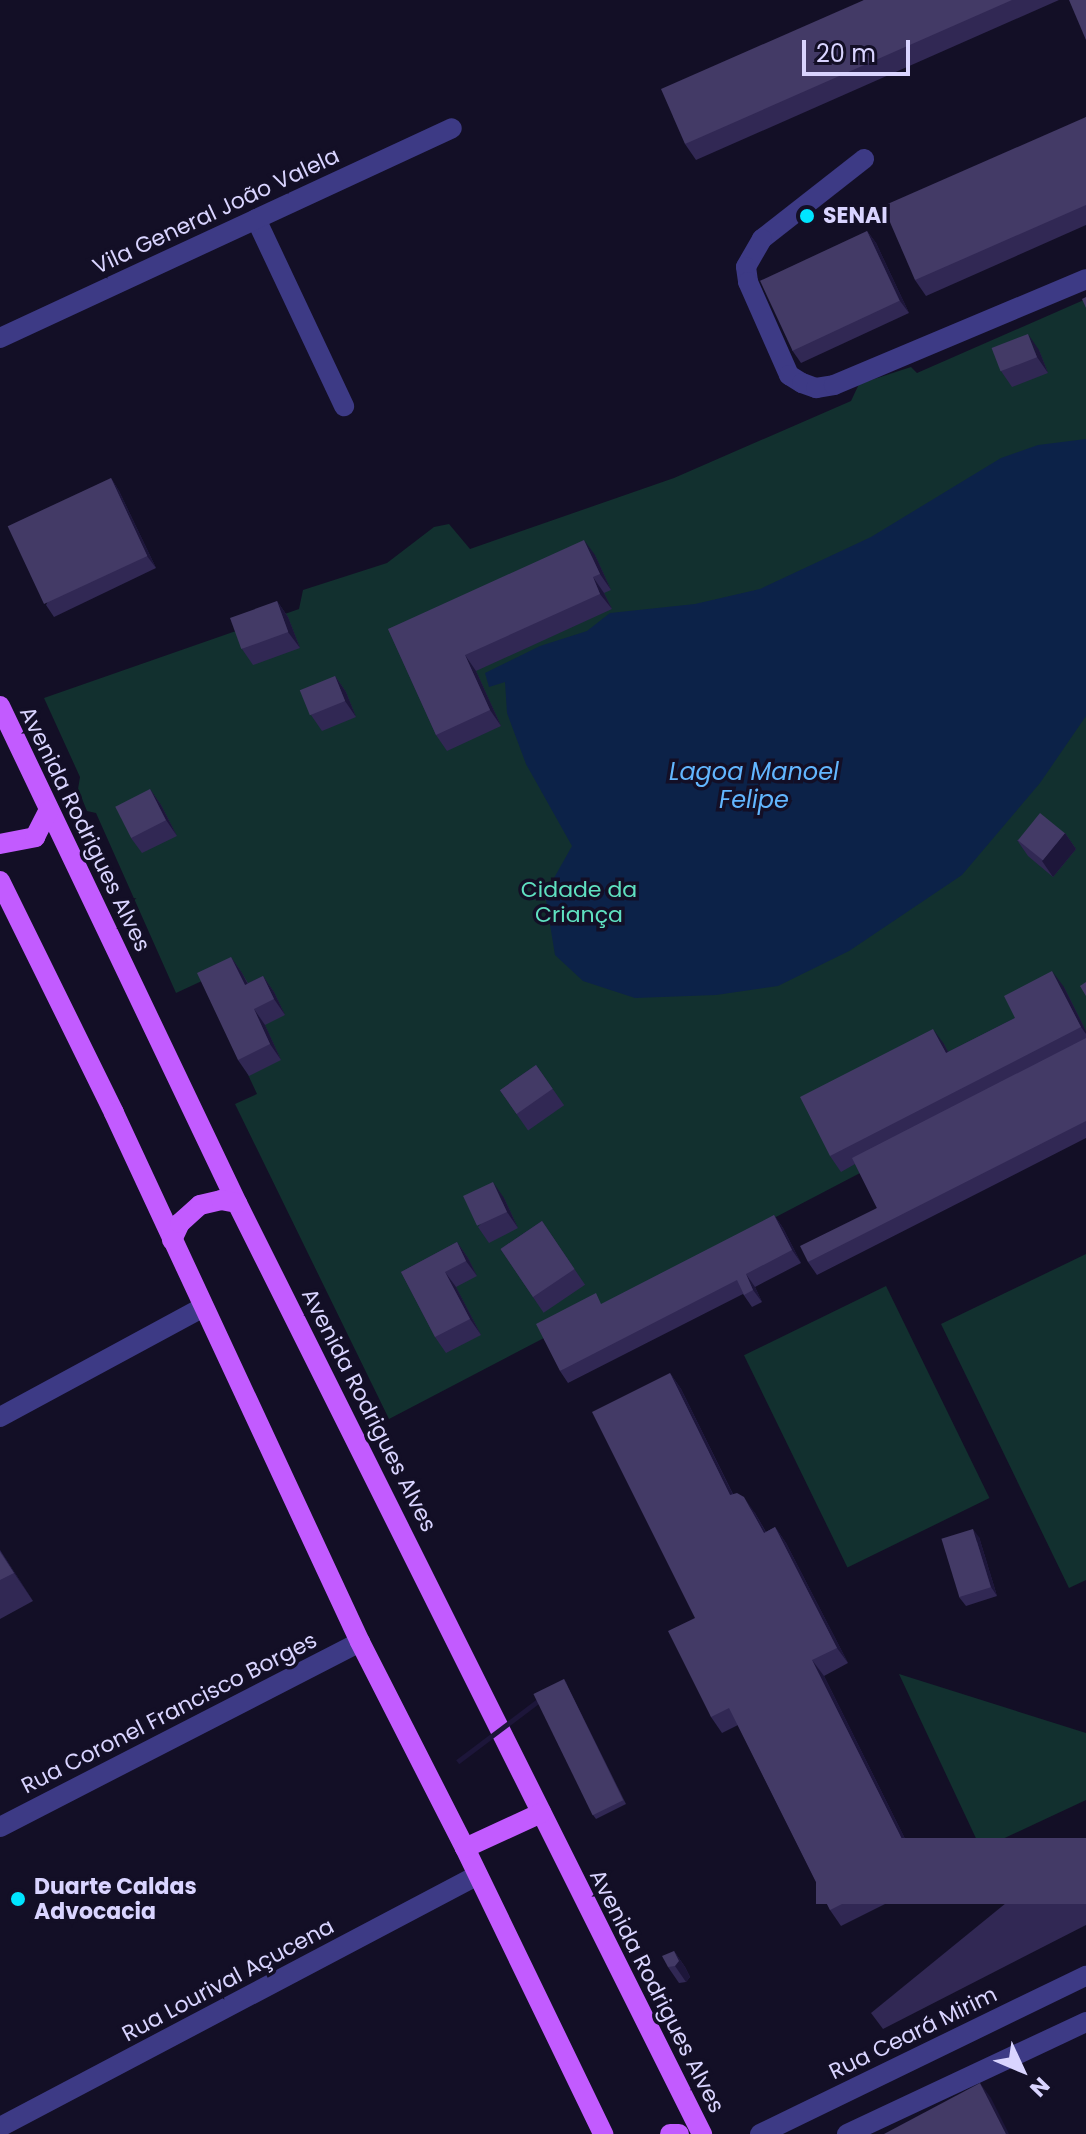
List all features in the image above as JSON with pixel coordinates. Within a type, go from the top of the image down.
[{"type":"main road","name":"Avenida Rodrigues Alves","points":[[0,706],[237,1203],[702,2134]]},
{"type":"main road","points":[[0,844],[35,837],[49,810]]},
{"type":"main road","points":[[0,881],[6,905],[172,1240],[360,1642],[465,1848],[603,2134]]},
{"type":"main road","points":[[172,1240],[180,1223],[200,1205],[221,1200],[237,1203]]},
{"type":"main road","points":[[465,1848],[541,1813]]},
{"type":"main road","points":[[670,2134],[679,2134]]},
{"type":"street","name":"Vila General João Valela","points":[[0,338],[452,128]]},
{"type":"street","points":[[864,159],[762,239],[746,267],[748,282],[789,375],[802,383],[816,388],[834,385],[1086,279]]},
{"type":"street","points":[[256,219],[344,406]]},
{"type":"street","points":[[0,1417],[202,1308]]},
{"type":"street","name":"Rua Coronel Francisco Borges","points":[[0,1827],[360,1642]]},
{"type":"street","name":"Rua Lourival Açucena","points":[[0,2127],[478,1875]]},
{"type":"street","name":"Rua Ceará Mirim","points":[[760,2134],[1086,1976]]},
{"type":"street","points":[[847,2134],[1086,2022]]},
{"type":"green space","name":"Cidade da Criança","points":[[1086,299],[1086,1055],[389,1419],[235,1104],[257,1094],[204,980],[176,993],[96,813],[87,811],[78,789],[80,777],[44,698],[299,609],[303,590],[387,563],[434,527],[449,524],[470,549],[674,478],[851,401],[859,384],[911,367],[917,373]]},
{"type":"green space","points":[[1086,1254],[1086,1580],[1069,1588],[941,1324]]},
{"type":"green space","points":[[886,1286],[989,1498],[847,1567],[744,1355]]},
{"type":"green space","points":[[899,1674],[1086,1733],[1086,1800],[981,1849]]},
{"type":"water","name":"Lagoa Manoel Felipe","points":[[1086,439],[1086,716],[1040,783],[962,875],[849,951],[778,986],[716,995],[635,998],[583,981],[555,955],[545,894],[572,846],[526,764],[507,713],[505,682],[489,687],[485,673],[540,646],[587,631],[610,613],[695,604],[760,589],[871,537],[1001,458],[1038,445]]},
{"type":"building","points":[[864,0],[1012,0],[685,144],[661,89]]},
{"type":"building","points":[[1069,0],[1086,0],[1086,40]]},
{"type":"building","points":[[1086,117],[1086,205],[915,280],[883,206]]},
{"type":"building","points":[[867,231],[900,301],[793,351],[760,281]]},
{"type":"building","points":[[1028,334],[1037,357],[1001,371],[992,348]]},
{"type":"building","points":[[111,478],[147,556],[44,604],[8,526]]},
{"type":"building","points":[[584,540],[600,574],[593,577],[600,594],[465,655],[490,710],[436,735],[388,629]]},
{"type":"building","points":[[277,601],[288,632],[241,649],[230,618]]},
{"type":"building","points":[[335,676],[345,701],[310,715],[300,690]]},
{"type":"building","points":[[150,789],[166,820],[131,838],[115,807]]},
{"type":"building","points":[[1040,813],[1065,833],[1043,860],[1018,840]]},
{"type":"building","points":[[231,957],[245,985],[263,976],[274,999],[254,1009],[270,1044],[238,1060],[197,973]]},
{"type":"building","points":[[1052,971],[1081,1027],[830,1156],[800,1097],[933,1029],[946,1053],[1015,1018],[1004,996]]},
{"type":"building","points":[[1086,982],[1086,996],[1080,986]]},
{"type":"building","points":[[1086,1038],[1086,1121],[808,1262],[800,1246],[877,1208],[852,1158]]},
{"type":"building","points":[[536,1065],[553,1089],[517,1114],[500,1090]]},
{"type":"building","points":[[493,1182],[507,1212],[477,1226],[463,1196]]},
{"type":"building","points":[[774,1215],[792,1250],[746,1274],[753,1290],[744,1295],[737,1280],[560,1371],[536,1324],[596,1293],[601,1304]]},
{"type":"building","points":[[542,1221],[574,1269],[533,1297],[501,1249]]},
{"type":"building","points":[[457,1242],[466,1261],[445,1272],[470,1319],[435,1337],[401,1272]]},
{"type":"building","points":[[670,1373],[730,1495],[737,1493],[744,1497],[764,1533],[775,1527],[837,1648],[812,1660],[916,1867],[830,1910],[729,1708],[711,1717],[668,1631],[695,1618],[592,1412]]},
{"type":"building","points":[[973,1529],[991,1587],[959,1597],[941,1539]]},
{"type":"building","points":[[0,1552],[14,1573],[0,1580]]},
{"type":"building","points":[[564,1679],[623,1800],[593,1815],[533,1694]]},
{"type":"building","points":[[816,1838],[1086,1838],[1086,1904],[816,1904]]},
{"type":"building","points":[[674,1951],[679,1961],[675,1966],[668,1967],[662,1956]]},
{"type":"building","points":[[980,2083],[1006,2134],[884,2134]]},
{"type":"place","name":"SENAI","points":[[807,216]]},
{"type":"place","name":"Duarte Caldas Advocacia","points":[[18,1899]]}]
